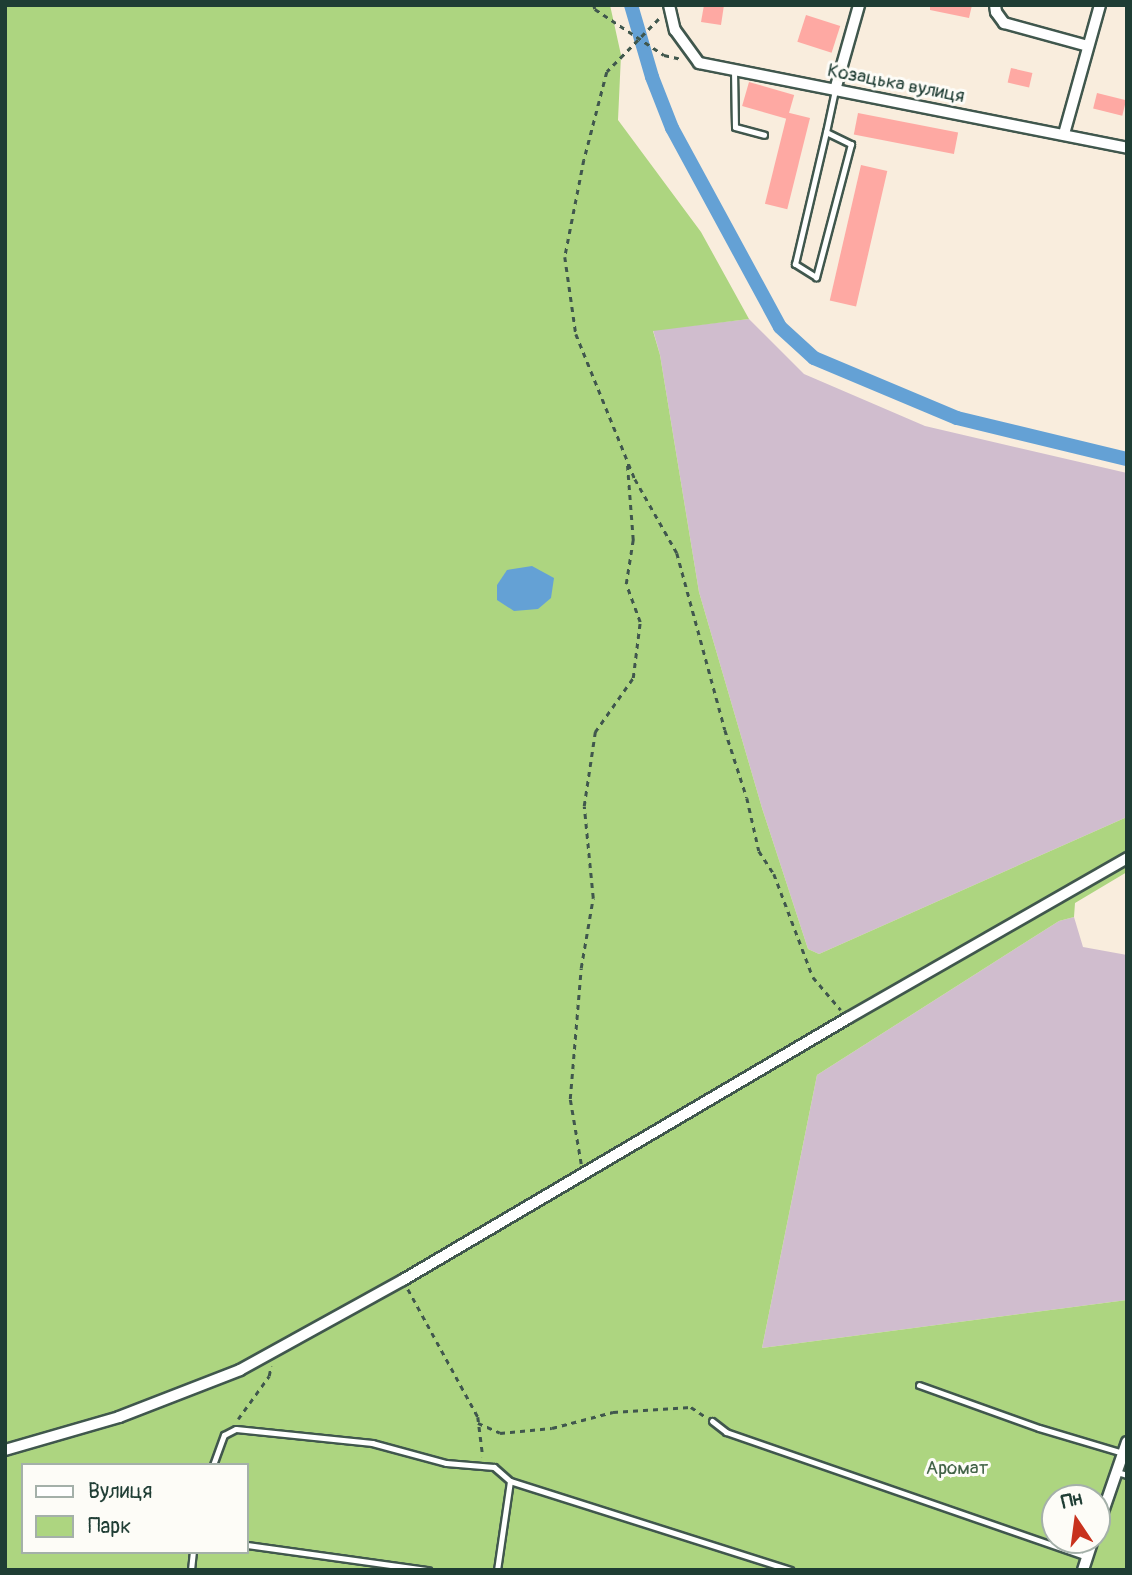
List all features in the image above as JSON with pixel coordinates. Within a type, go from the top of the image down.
[{"type":"street","points":[[670,5],[675,30],[699,63]]},
{"type":"street","points":[[835,90],[859,5]]},
{"type":"street","points":[[995,5],[996,12],[1004,23],[1088,46]]},
{"type":"street","points":[[1064,134],[1100,5]]},
{"type":"street","name":"Козацька вулиця","points":[[699,63],[1127,148]]},
{"type":"street","points":[[5,1450],[119,1417],[240,1370],[403,1280],[848,1017],[1127,858]]},
{"type":"street","points":[[1111,1498],[1122,1474],[1125,1448]]},
{"type":"street","points":[[1083,1570],[1088,1554]]},
{"type":"lane","points":[[734,70],[735,127],[764,135]]},
{"type":"lane","points":[[826,132],[851,145],[816,277],[795,264],[835,90]]},
{"type":"lane","points":[[919,1385],[1039,1428],[1125,1448]]},
{"type":"lane","points":[[712,1421],[726,1432],[1087,1557]]},
{"type":"lane","points":[[214,1463],[224,1435],[236,1429],[372,1443],[446,1463],[494,1466],[510,1480],[790,1570]]},
{"type":"lane","points":[[497,1570],[510,1480]]},
{"type":"lane","points":[[248,1545],[428,1570]]},
{"type":"path","points":[[594,5],[595,9],[664,55],[699,63]]},
{"type":"path","points":[[660,14],[659,23],[607,72],[584,160],[565,257],[576,334],[626,458],[677,554],[725,730],[747,798],[759,851],[774,874],[813,977],[848,1017]]},
{"type":"path","points":[[583,1174],[570,1098],[581,968],[593,898],[584,806],[595,732],[633,678],[640,622],[626,584],[633,540],[626,458]]},
{"type":"path","points":[[403,1280],[454,1371],[478,1423],[484,1466]]},
{"type":"path","points":[[224,1435],[269,1376],[275,1350]]},
{"type":"path","points":[[478,1423],[500,1433],[552,1427],[613,1412],[691,1407],[712,1421]]},
{"type":"shaded area","points":[[749,319],[804,374],[925,426],[1127,473],[1127,817],[819,954],[808,949],[762,808],[699,592],[660,355],[653,330]]},
{"type":"shaded area","points":[[1074,917],[1083,947],[1127,955],[1127,1300],[762,1348],[817,1075],[1059,921]]},
{"type":"green space","name":"Аромат","points":[[5,5],[610,5],[621,55],[618,120],[701,232],[749,319],[653,331],[660,355],[699,592],[762,808],[808,949],[819,954],[1127,817],[1127,872],[1075,903],[1074,917],[1059,921],[817,1075],[762,1348],[1127,1300],[1127,1570],[5,1570]]},
{"type":"water","points":[[532,566],[554,578],[551,598],[538,609],[514,611],[497,600],[497,585],[507,570]]},
{"type":"building","points":[[704,5],[724,5],[721,25],[701,22]]},
{"type":"building","points":[[930,5],[972,5],[969,18],[930,10]]},
{"type":"building","points":[[806,15],[840,26],[832,53],[797,42]]},
{"type":"building","points":[[1011,68],[1032,73],[1029,88],[1008,83]]},
{"type":"building","points":[[749,82],[794,95],[787,119],[742,106]]},
{"type":"building","points":[[1097,93],[1126,100],[1122,116],[1093,109]]},
{"type":"building","points":[[788,112],[810,118],[787,209],[765,204]]},
{"type":"building","points":[[858,113],[958,132],[954,154],[854,135]]},
{"type":"building","points":[[861,165],[887,171],[856,307],[830,300]]},
{"type":"waterway","points":[[631,5],[652,77],[672,128],[780,327],[814,358],[957,418],[1127,459]]}]
